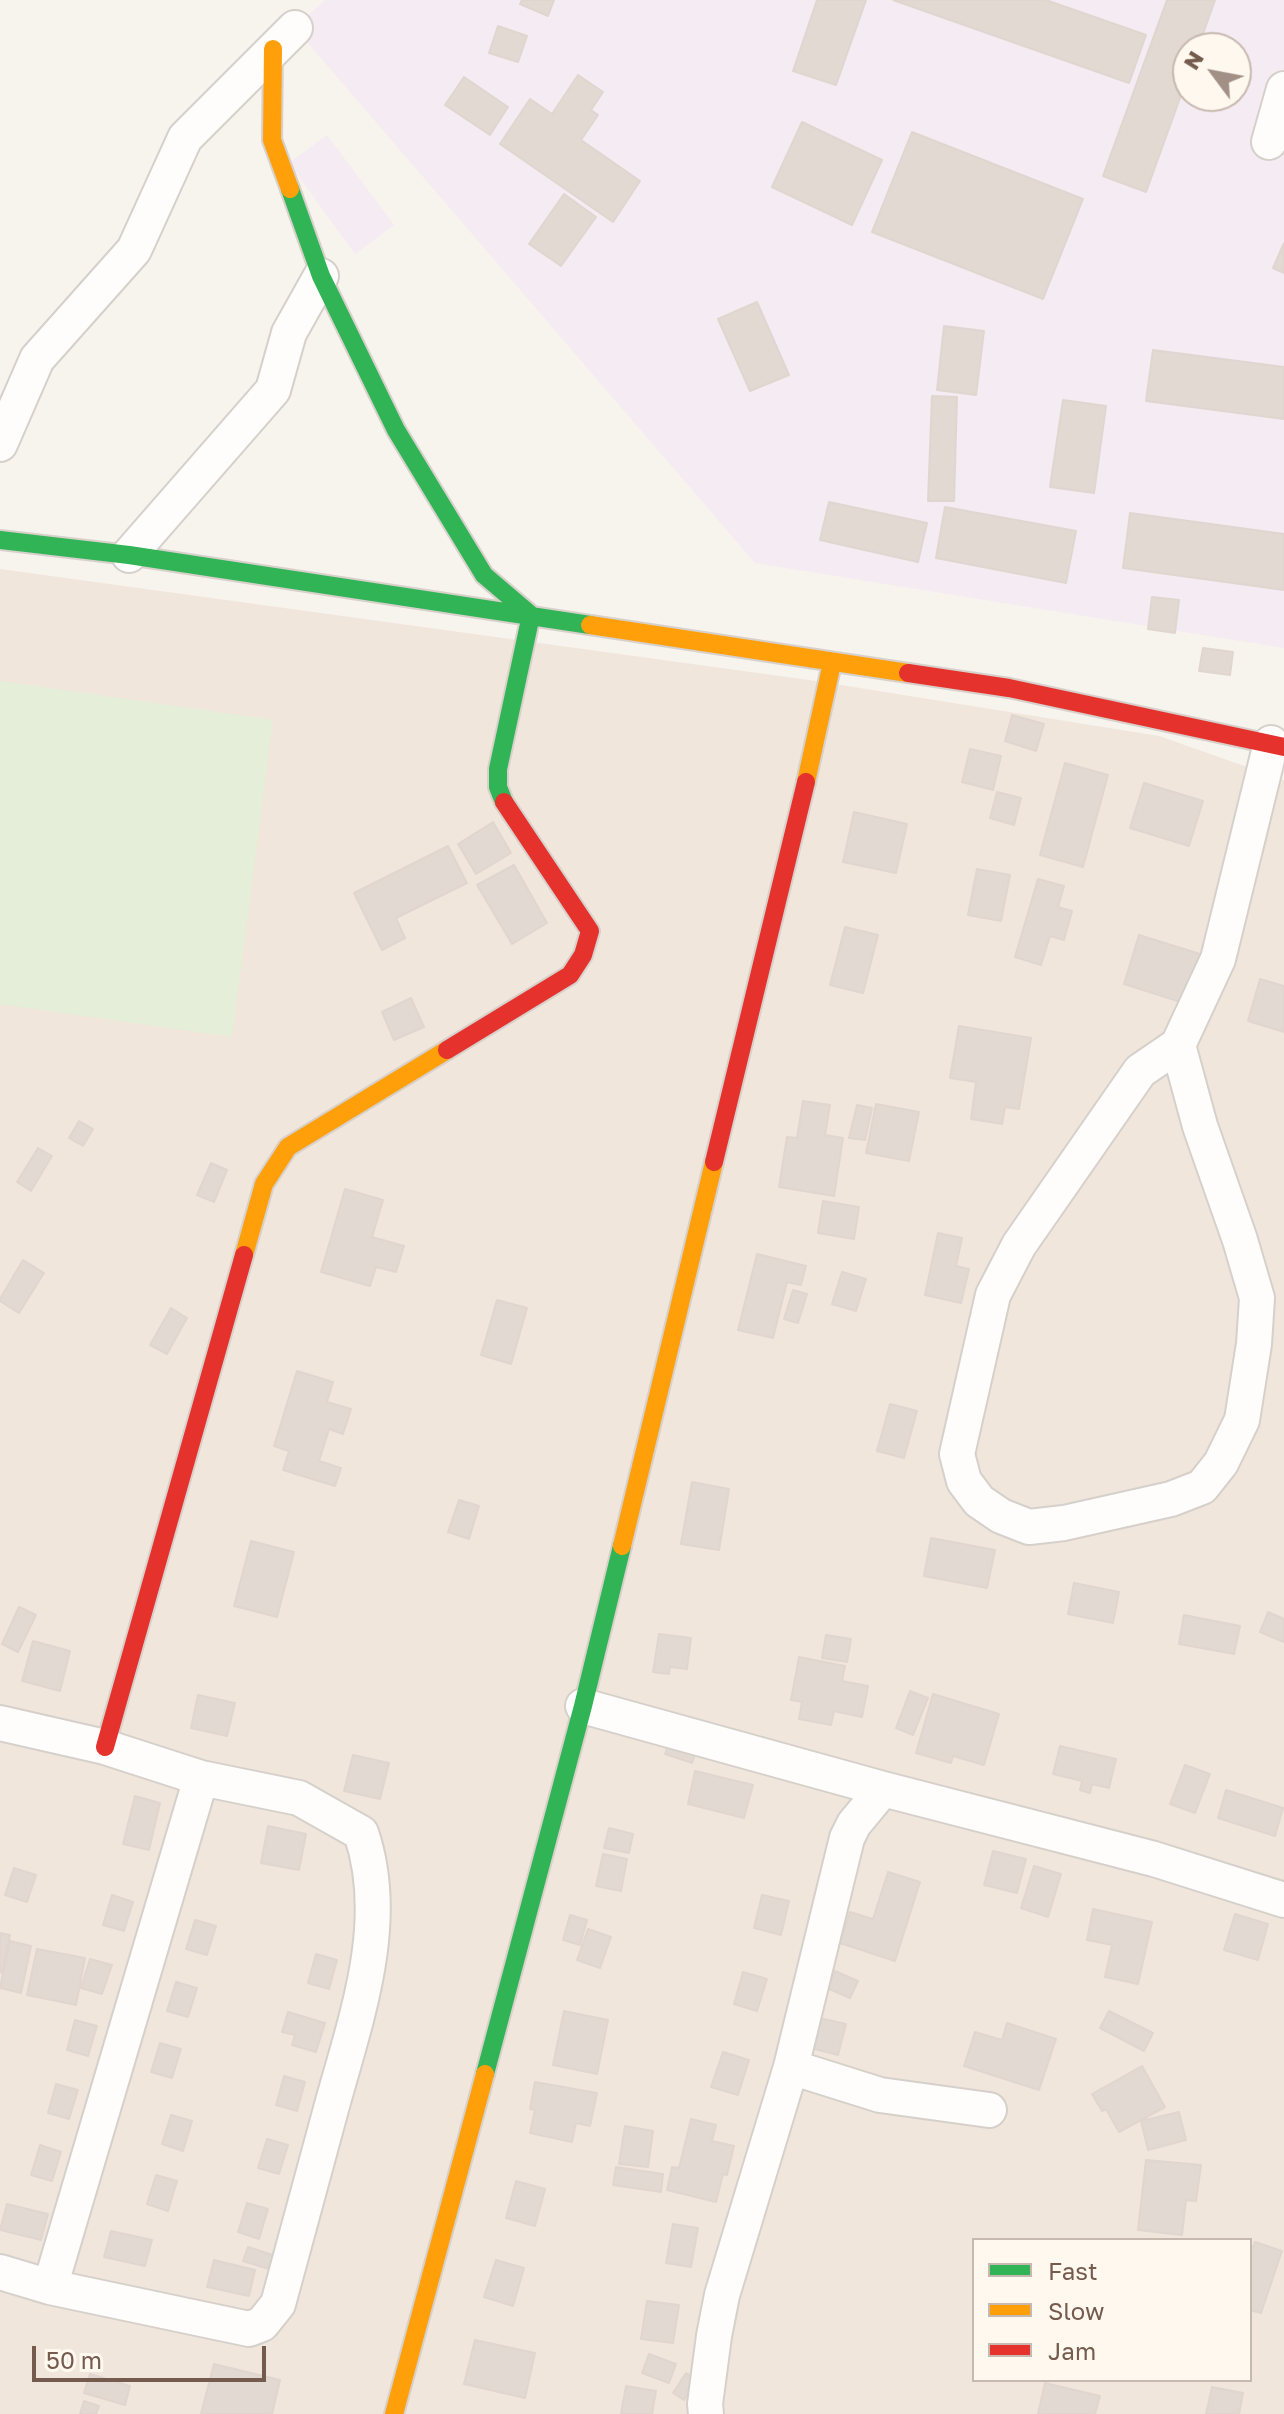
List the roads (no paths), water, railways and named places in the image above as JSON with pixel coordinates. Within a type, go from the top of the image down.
[{"type":"street","points":[[284,39],[272,140],[321,276],[396,430],[484,575],[531,615]]},
{"type":"street","points":[[0,444],[37,359],[134,250],[185,138],[284,39]]},
{"type":"street","points":[[1269,142],[1284,89]]},
{"type":"street","points":[[129,555],[273,390],[289,333],[321,276]]},
{"type":"street","points":[[0,540],[129,555],[1009,688],[1277,745],[1218,959],[1178,1045],[1140,1071],[1019,1245],[993,1295],[964,1412],[957,1454],[964,1481],[979,1501],[1001,1516],[1029,1527],[1064,1523],[1171,1499],[1202,1487],[1221,1463],[1242,1420],[1254,1344],[1257,1298],[1200,1126],[1178,1045]]},
{"type":"street","points":[[105,1747],[264,1184],[288,1147],[570,975],[583,955],[590,931],[503,801],[498,787],[498,769],[531,615]]},
{"type":"street","points":[[394,2414],[583,1706],[832,663]]},
{"type":"street","points":[[583,1706],[883,1789],[1154,1859],[1284,1900]]},
{"type":"street","points":[[0,1723],[105,1747],[201,1778],[299,1798],[361,1833],[369,1855],[374,1909],[362,1992],[278,2304],[262,2324],[249,2329],[50,2287],[0,2272]]},
{"type":"street","points":[[50,2287],[201,1778]]},
{"type":"street","points":[[706,2414],[714,2336],[722,2295],[791,2067],[847,1838],[854,1824],[883,1789]]},
{"type":"street","points":[[791,2067],[880,2095],[989,2110]]}]
